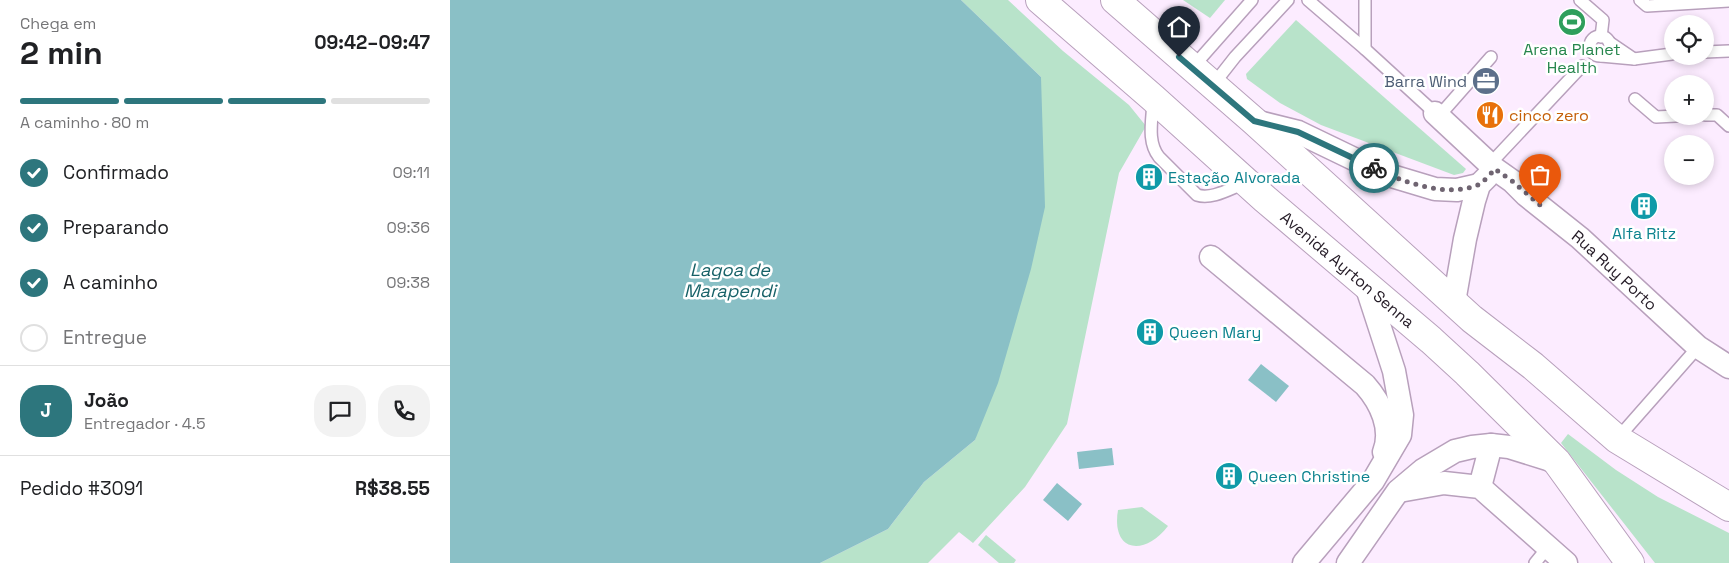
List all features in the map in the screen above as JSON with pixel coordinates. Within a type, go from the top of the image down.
[{"type":"main road","points":[[1115,0],[1254,121],[1472,320],[1533,366],[1617,439],[1729,507]]},
{"type":"main road","name":"Avenida Ayrton Senna","points":[[1045,4],[1246,182],[1460,367],[1557,462],[1630,563]]},
{"type":"street","name":"Rua Ruy Porto","points":[[1437,115],[1488,173],[1512,181],[1580,238],[1698,347],[1729,367]]},
{"type":"street","points":[[1254,121],[1298,132],[1385,174],[1435,190],[1458,190],[1488,173]]},
{"type":"street","points":[[1454,302],[1465,239],[1488,173]]},
{"type":"street","points":[[1211,257],[1365,385],[1375,396],[1386,426],[1386,446],[1373,481]]},
{"type":"street","points":[[1304,563],[1373,481],[1400,435],[1402,415],[1394,371],[1366,285]]},
{"type":"street","points":[[1365,385],[1379,384],[1386,381],[1394,371]]},
{"type":"street","points":[[1480,487],[1491,445]]},
{"type":"street","points":[[1348,563],[1398,491],[1423,470],[1455,451],[1491,445],[1510,447],[1557,462]]},
{"type":"street","points":[[1398,491],[1444,483],[1480,487],[1554,559]]},
{"type":"lane","points":[[1192,68],[1252,0]]},
{"type":"lane","points":[[1213,85],[1288,0]]},
{"type":"lane","points":[[1308,0],[1437,115],[1491,57]]},
{"type":"lane","points":[[1365,0],[1365,49]]},
{"type":"lane","points":[[1580,0],[1603,20],[1605,39],[1609,51],[1605,56],[1597,54]]},
{"type":"lane","points":[[1640,0],[1646,6],[1729,1]]},
{"type":"lane","points":[[1597,54],[1593,40],[1605,39],[1634,59]]},
{"type":"lane","points":[[1714,52],[1729,51]]},
{"type":"lane","points":[[1488,173],[1582,66],[1597,54],[1634,59],[1664,55]]},
{"type":"lane","points":[[1153,98],[1151,140],[1154,150],[1158,157],[1197,195],[1210,196],[1246,182]]},
{"type":"lane","points":[[1635,99],[1656,117],[1664,117]]},
{"type":"lane","points":[[1714,115],[1717,115],[1729,126]]},
{"type":"lane","points":[[1617,439],[1698,347]]},
{"type":"shaded area","points":[[961,0],[1008,0],[1063,51],[1129,105],[1146,126],[1119,173],[1067,424],[1025,487],[973,543],[959,532],[928,563],[820,563],[888,529],[924,482],[975,440],[1041,77]]},
{"type":"shaded area","points":[[1183,0],[1225,0],[1210,18]]},
{"type":"shaded area","points":[[1296,20],[1466,169],[1463,173],[1454,175],[1321,125],[1280,103],[1247,79],[1246,74]]},
{"type":"shaded area","points":[[1568,434],[1616,470],[1658,497],[1729,533],[1729,563],[1655,563],[1561,443]]},
{"type":"shaded area","points":[[1142,507],[1168,526],[1159,536],[1149,542],[1140,546],[1131,545],[1124,542],[1119,535],[1117,524],[1118,510]]},
{"type":"shaded area","points":[[986,535],[1016,560],[1014,563],[999,563],[978,545]]},
{"type":"water","name":"Lagoa de Marapendi","points":[[450,0],[961,0],[1041,77],[1045,207],[1031,269],[998,383],[975,440],[924,482],[888,529],[820,563],[450,563]]},
{"type":"water","points":[[1261,364],[1289,386],[1276,402],[1248,380]]},
{"type":"water","points":[[1112,448],[1114,465],[1079,469],[1077,452]]},
{"type":"water","points":[[1057,483],[1082,504],[1068,521],[1043,500]]},
{"type":"way so far","points":[[1374,168],[1385,174],[1435,190],[1458,190],[1479,185],[1495,169],[1540,205]]},
{"type":"place","name":"Arena Planet Health","points":[[1572,22]]},
{"type":"place","name":"Barra Wind","points":[[1486,81]]},
{"type":"place","name":"cinco zero","points":[[1490,115]]},
{"type":"place","name":"Estação Alvorada","points":[[1149,177]]},
{"type":"place","name":"Alfa Ritz","points":[[1644,206]]},
{"type":"place","name":"Queen Mary","points":[[1150,332]]},
{"type":"place","name":"Queen Christine","points":[[1229,476]]},
{"type":"route","points":[[1179,57],[1254,121],[1298,132],[1374,168]]}]
